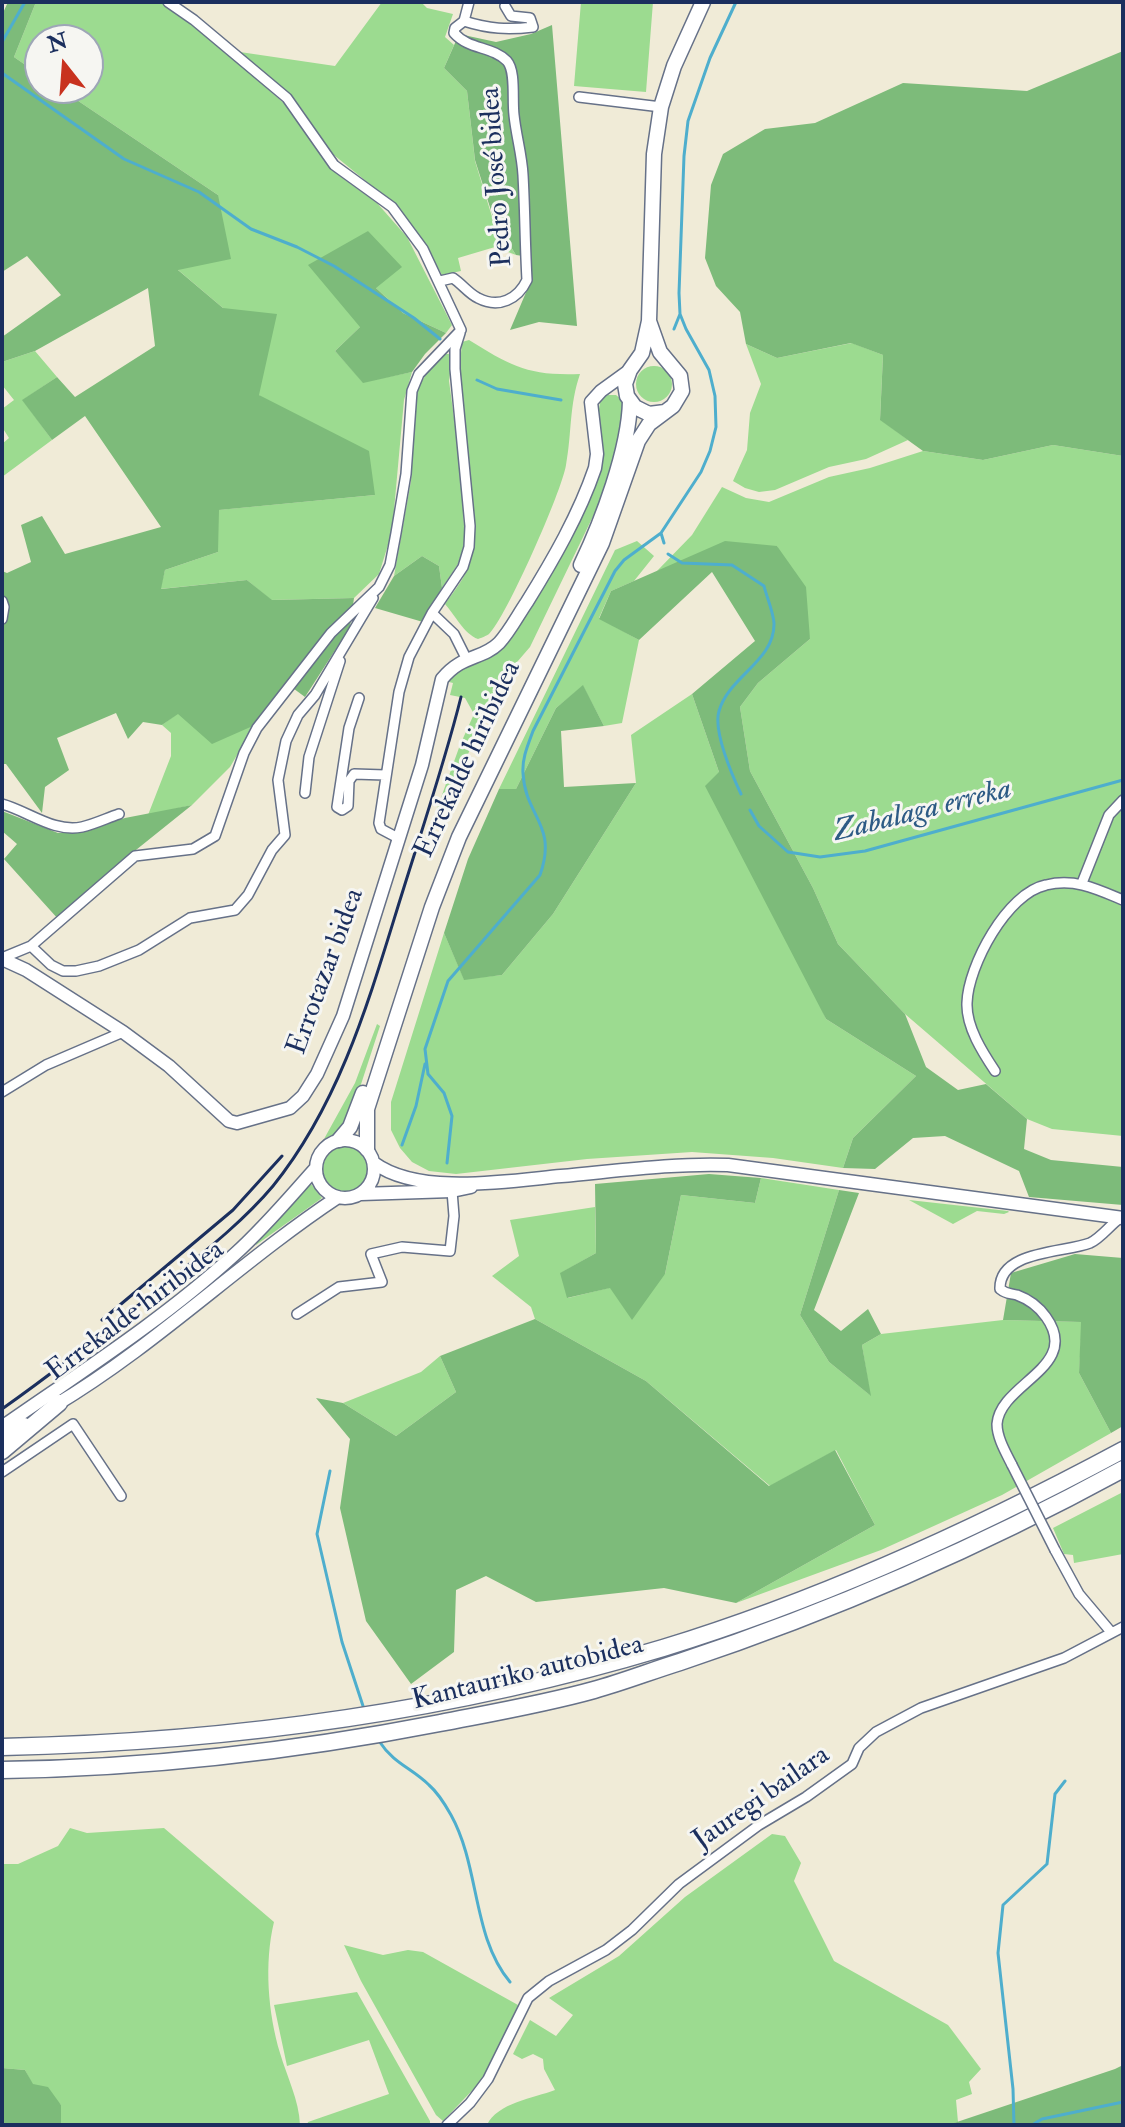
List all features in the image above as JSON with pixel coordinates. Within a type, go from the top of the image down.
[{"type":"highway","points":[[2,1451],[59,1403]]},
{"type":"highway","name":"Kantauriko autobidea","points":[[2,1747],[96,1745],[277,1730],[463,1699],[650,1652],[754,1617],[866,1574],[965,1530],[1123,1450]]},
{"type":"highway","name":"Kantauriko autobidea","points":[[2,1770],[95,1769],[277,1751],[371,1737],[594,1691],[748,1640],[873,1589],[987,1539],[1123,1469]]},
{"type":"main road","points":[[628,397],[625,384],[642,353],[649,321],[654,154],[661,107],[674,66],[699,7]]},
{"type":"main road","points":[[606,388],[628,397],[642,412],[649,414],[665,412],[673,406],[682,391],[680,376],[660,352],[649,321]]},
{"type":"main road","points":[[466,658],[495,646],[505,636],[557,550],[595,468],[597,454],[591,402],[648,358],[668,361]]},
{"type":"main road","name":"Errekalde hiribidea","points":[[339,1140],[350,1127],[357,1111],[424,905],[449,839],[596,529],[626,439],[628,397]]},
{"type":"main road","name":"Errekalde hiribidea","points":[[370,1156],[367,1109],[448,863],[480,790],[602,543],[638,441],[649,424],[665,412]]},
{"type":"main road","name":"Errotazar bidea","points":[[2,959],[26,970],[123,1032],[169,1066],[229,1121],[237,1123],[290,1108],[303,1096],[317,1074],[343,1016],[422,765],[442,679],[466,658]]},
{"type":"main road","points":[[494,1182],[452,1191],[338,1197],[319,1184],[315,1169],[320,1153],[339,1140],[355,1141],[388,1172],[417,1180],[494,1182],[689,1165],[728,1165],[1121,1218]]},
{"type":"main road","points":[[361,1194],[373,1179],[370,1156]]},
{"type":"main road","name":"Errekalde hiribidea","points":[[2,1427],[145,1327],[207,1278],[250,1239],[315,1169]]},
{"type":"main road","name":"Errekalde hiribidea","points":[[2,1439],[165,1329],[271,1243],[338,1197]]},
{"type":"street","points":[[168,2],[287,98],[334,165],[392,207],[423,249],[461,330],[455,349],[455,369],[470,526],[469,547],[463,567],[432,613],[409,657],[399,692],[379,823],[381,829],[398,838]]},
{"type":"street","points":[[469,2],[464,21],[505,30],[533,27],[530,18],[511,16],[505,6]]},
{"type":"street","name":"Pedro José bidea","points":[[440,281],[453,278],[477,298],[497,302],[521,293],[527,280],[523,173],[511,89],[514,73],[509,63],[496,53],[462,42],[454,33],[455,28],[464,21]]},
{"type":"street","points":[[579,97],[661,107]]},
{"type":"street","name":"Errotazar bidea","points":[[31,946],[51,965],[63,971],[99,966],[139,950],[190,918],[235,910],[248,895],[266,860],[285,835],[278,780],[286,741],[298,715],[315,695],[390,565],[406,474],[412,391],[419,374],[461,330]]},
{"type":"street","name":"Errotazar bidea","points":[[2,959],[31,946],[135,856],[193,849],[215,836],[244,753],[257,728],[331,633],[379,587]]},
{"type":"street","points":[[2,601],[2,619]]},
{"type":"street","points":[[432,613],[454,634],[466,658]]},
{"type":"street","name":"Errotazar bidea","points":[[305,793],[309,757],[348,639]]},
{"type":"street","points":[[359,698],[349,728],[337,807],[342,810],[348,806],[349,781],[354,774],[385,775]]},
{"type":"street","points":[[1082,883],[1109,815],[1123,800]]},
{"type":"street","points":[[2,804],[64,827],[80,827],[119,814]]},
{"type":"street","points":[[995,1071],[983,1054],[966,1005],[981,956],[1000,921],[1029,891],[1044,885],[1082,883],[1123,900]]},
{"type":"street","points":[[2,1092],[46,1065],[123,1032]]},
{"type":"street","points":[[297,1314],[339,1287],[382,1282],[371,1254],[402,1247],[450,1251],[454,1216],[452,1191]]},
{"type":"street","points":[[1092,1214],[1100,1235]]},
{"type":"street","points":[[1111,1632],[1079,1594],[999,1436],[997,1424],[1001,1411],[1044,1367],[1052,1355],[1055,1342],[1046,1316],[1033,1303],[1005,1293],[1000,1289],[1000,1282],[1004,1271],[1018,1262],[1057,1248],[1094,1242],[1121,1218]]},
{"type":"street","points":[[2,1472],[73,1424],[121,1496]]},
{"type":"street","name":"Jauregi bailara","points":[[447,2125],[470,2103],[488,2079],[528,1998],[549,1981],[606,1950],[632,1930],[679,1884],[759,1825],[852,1764],[859,1748],[876,1732],[921,1708],[1064,1658],[1123,1627]]},
{"type":"green space","points":[[8,2],[36,2],[27,24],[24,24],[14,57],[24,64],[24,104],[83,104],[218,195],[231,259],[178,270],[223,308],[277,314],[259,395],[369,451],[375,495],[219,510],[218,552],[165,570],[161,589],[247,580],[272,600],[354,598],[350,627],[305,697],[286,683],[255,725],[212,744],[178,714],[162,725],[143,722],[128,739],[116,713],[57,738],[69,770],[45,787],[42,813],[6,764],[2,764],[2,571],[7,573],[31,562],[21,525],[42,516],[65,554],[161,527],[85,416],[52,440],[22,400],[57,377],[75,397],[155,346],[148,288],[35,351],[2,362],[2,337],[61,295],[27,256],[2,272],[2,15]]},
{"type":"green space","points":[[36,2],[162,2],[193,24],[286,105],[322,157],[341,177],[377,203],[407,237],[452,325],[446,333],[403,313],[375,287],[368,231],[360,327],[335,351],[363,382],[412,372],[404,400],[392,532],[379,574],[354,598],[271,600],[247,580],[160,589],[165,570],[218,552],[218,510],[375,495],[259,395],[223,308],[177,269],[218,195],[83,104],[104,104],[104,24],[27,24]]},
{"type":"green space","points":[[382,2],[421,2],[427,8],[453,14],[445,37],[454,45],[444,68],[467,91],[475,161],[493,220],[516,255],[495,247],[458,258],[461,271],[442,275],[420,236],[394,204],[329,151],[301,108],[240,52],[335,66]]},
{"type":"green space","points":[[581,2],[653,2],[646,92],[574,86]]},
{"type":"green space","points":[[552,25],[577,326],[539,322],[510,330],[530,283],[530,257],[516,255],[494,220],[475,160],[467,91],[444,68],[459,34],[496,42],[531,34]]},
{"type":"green space","points":[[24,32],[24,64],[14,57]]},
{"type":"green space","points":[[1123,51],[1123,456],[1053,445],[983,460],[923,451],[880,420],[883,355],[851,343],[777,358],[746,344],[740,312],[716,286],[705,258],[711,185],[723,154],[765,129],[815,123],[903,83],[1027,91]]},
{"type":"green space","points":[[368,231],[402,267],[376,288],[403,313],[446,333],[412,372],[363,383],[335,351],[360,327],[308,265]]},
{"type":"green space","points":[[469,340],[521,368],[580,374],[574,397],[566,465],[555,500],[508,604],[489,634],[478,639],[464,629],[445,604],[465,573],[473,547],[461,382],[462,342]]},
{"type":"green space","points":[[852,343],[883,355],[880,419],[908,440],[866,459],[829,467],[775,490],[759,492],[733,481],[747,450],[750,413],[761,384],[746,344],[777,358]]},
{"type":"green space","points":[[35,351],[57,377],[23,400],[52,440],[2,477],[2,444],[9,438],[2,427],[2,409],[14,400],[2,385],[2,362]]},
{"type":"green space","points":[[443,354],[450,354],[452,359],[449,381],[460,462],[465,541],[458,564],[442,588],[439,566],[422,556],[394,576],[411,481],[415,393],[431,366]]},
{"type":"green space","points":[[654,366],[666,372],[672,384],[666,396],[654,402],[642,396],[636,384],[642,372]]},
{"type":"green space","points":[[616,395],[622,400],[624,412],[617,453],[597,508],[530,647],[505,676],[431,832],[460,745],[474,714],[465,698],[450,695],[453,683],[449,682],[455,672],[503,646],[602,454],[598,414],[601,398]]},
{"type":"green space","points":[[1053,445],[1123,456],[1123,1136],[1052,1129],[1027,1119],[905,1014],[838,944],[813,888],[750,771],[740,707],[758,683],[810,639],[777,546],[657,571],[692,535],[722,487],[746,498],[769,502],[829,477],[923,451],[983,460]]},
{"type":"green space","points":[[637,541],[654,556],[634,581],[611,591],[599,618],[639,640],[622,723],[604,726],[583,686],[556,708],[516,789],[499,789],[615,550]]},
{"type":"green space","points":[[725,541],[777,546],[806,587],[810,639],[758,683],[740,707],[750,771],[813,888],[838,944],[905,1014],[926,1067],[958,1090],[986,1084],[1027,1119],[1024,1149],[1051,1160],[1123,1167],[1123,1205],[1029,1197],[1019,1171],[945,1136],[913,1138],[875,1169],[843,1168],[853,1138],[916,1076],[826,1019],[705,786],[719,772],[692,694],[755,641],[712,572],[639,640],[599,619],[611,591]]},
{"type":"green space","points":[[422,556],[439,566],[442,588],[423,622],[375,608],[394,576]]},
{"type":"green space","points":[[583,685],[604,726],[561,731],[564,787],[636,783],[553,914],[502,975],[464,980],[444,933],[468,859],[499,789],[516,789],[556,708]]},
{"type":"green space","points":[[692,694],[719,772],[826,1019],[916,1076],[853,1138],[843,1168],[773,1158],[692,1152],[587,1159],[456,1174],[429,1171],[412,1162],[391,1130],[391,1102],[444,933],[464,979],[502,975],[553,914],[636,783],[631,735]]},
{"type":"green space","points":[[178,713],[255,725],[230,767],[192,805],[148,815],[171,756],[171,733],[162,725]]},
{"type":"green space","points":[[192,805],[121,862],[59,920],[4,859],[17,844],[2,831],[2,811],[58,833],[74,833],[125,818]]},
{"type":"green space","points":[[377,1024],[380,1026],[350,1118],[342,1131],[324,1139],[355,1083]]},
{"type":"green space","points":[[346,1146],[355,1147],[362,1153],[368,1160],[368,1178],[362,1185],[355,1191],[346,1192],[337,1191],[330,1185],[324,1178],[323,1169],[324,1160],[330,1153],[337,1147]]},
{"type":"green space","points":[[709,1174],[761,1178],[755,1203],[681,1195],[665,1274],[632,1320],[610,1288],[567,1298],[560,1273],[596,1253],[595,1184]]},
{"type":"green space","points":[[761,1178],[839,1190],[800,1315],[829,1362],[870,1395],[862,1345],[881,1334],[1003,1320],[1082,1322],[1079,1373],[1111,1433],[1002,1495],[881,1550],[736,1603],[875,1525],[836,1450],[770,1486],[646,1381],[535,1319],[531,1307],[492,1276],[519,1256],[510,1220],[595,1207],[596,1253],[561,1273],[568,1298],[665,1274],[681,1195],[755,1203]]},
{"type":"green space","points":[[311,1184],[322,1198],[256,1245],[257,1237]]},
{"type":"green space","points":[[839,1190],[859,1193],[814,1310],[841,1331],[868,1309],[881,1334],[862,1345],[871,1396],[829,1362],[800,1315]]},
{"type":"green space","points":[[909,1200],[1009,1212],[977,1211],[953,1224]]},
{"type":"green space","points":[[1075,1254],[1123,1258],[1123,1426],[1111,1433],[1079,1373],[1081,1322],[1003,1320],[1011,1273]]},
{"type":"green space","points":[[535,1319],[646,1381],[769,1486],[835,1450],[875,1525],[736,1603],[664,1588],[536,1602],[486,1576],[456,1590],[454,1652],[411,1684],[366,1621],[340,1508],[350,1439],[316,1398],[343,1403],[396,1436],[456,1392],[440,1356]]},
{"type":"green space","points":[[440,1356],[456,1392],[396,1436],[343,1403],[421,1372]]},
{"type":"green space","points":[[1123,1492],[1123,1554],[1074,1563],[1073,1555],[1064,1554],[1053,1528]]},
{"type":"green space","points":[[70,1828],[87,1833],[164,1828],[274,1922],[268,1971],[270,2005],[300,2125],[61,2125],[61,2105],[32,2084],[25,2070],[2,2068],[2,1864],[18,1864],[58,1846]]},
{"type":"green space","points":[[772,1834],[785,1836],[801,1863],[794,1881],[834,1961],[948,2025],[981,2069],[969,2082],[972,2094],[956,2100],[958,2122],[948,2125],[487,2125],[507,2106],[555,2090],[544,2069],[543,2059],[533,2054],[522,2059],[513,2054],[530,2020],[556,2036],[573,2015],[549,1998],[619,1956],[685,1897]]},
{"type":"green space","points":[[344,1945],[383,1955],[408,1950],[423,1952],[518,2005],[484,2078],[443,2121],[436,2115]]},
{"type":"green space","points":[[357,1992],[430,2125],[307,2125],[308,2122],[389,2094],[369,2040],[287,2066],[274,2005]]},
{"type":"green space","points":[[1123,2065],[1123,2125],[948,2125],[1115,2069]]},
{"type":"green space","points":[[2,2068],[25,2070],[33,2084],[48,2087],[61,2105],[61,2125],[2,2125]]},
{"type":"waterway","points":[[2,42],[25,2]]},
{"type":"waterway","points":[[447,1163],[452,1116],[444,1093],[428,1074],[425,1049],[448,981],[540,875],[545,844],[525,788],[523,773],[529,741],[615,571],[624,560],[661,533],[701,472],[716,427],[715,396],[709,370],[680,314],[684,156],[688,121],[710,58],[736,2]]},
{"type":"waterway","points":[[2,73],[124,159],[199,192],[251,229],[334,266],[414,318],[440,339]]},
{"type":"waterway","points":[[674,329],[680,314]]},
{"type":"waterway","points":[[477,380],[497,389],[561,400]]},
{"type":"waterway","name":"Zabalaga erreka","points":[[661,533],[664,543]]},
{"type":"waterway","name":"Zabalaga erreka","points":[[668,554],[682,563],[732,565],[764,586],[771,609],[774,623],[767,648],[732,688],[719,711],[721,741],[741,794]]},
{"type":"waterway","name":"Zabalaga erreka","points":[[750,810],[759,826],[788,852],[820,857],[865,851],[1123,780]]},
{"type":"waterway","points":[[402,1145],[416,1106],[425,1064]]},
{"type":"waterway","points":[[330,1471],[317,1534],[342,1642],[364,1709]]},
{"type":"waterway","points":[[379,1741],[391,1755],[432,1788],[451,1815],[467,1857],[489,1944],[510,1982]]},
{"type":"waterway","points":[[1014,2125],[998,1953],[1003,1905],[1047,1864],[1055,1794],[1065,1781]]},
{"type":"waterway","points":[[1032,2125],[1042,2119],[1123,2102]]},
{"type":"railway","points":[[2,1409],[102,1334],[219,1239],[261,1200],[296,1154],[334,1085],[364,1013],[461,697]]},
{"type":"railway","points":[[102,1320],[233,1210],[282,1156]]}]
